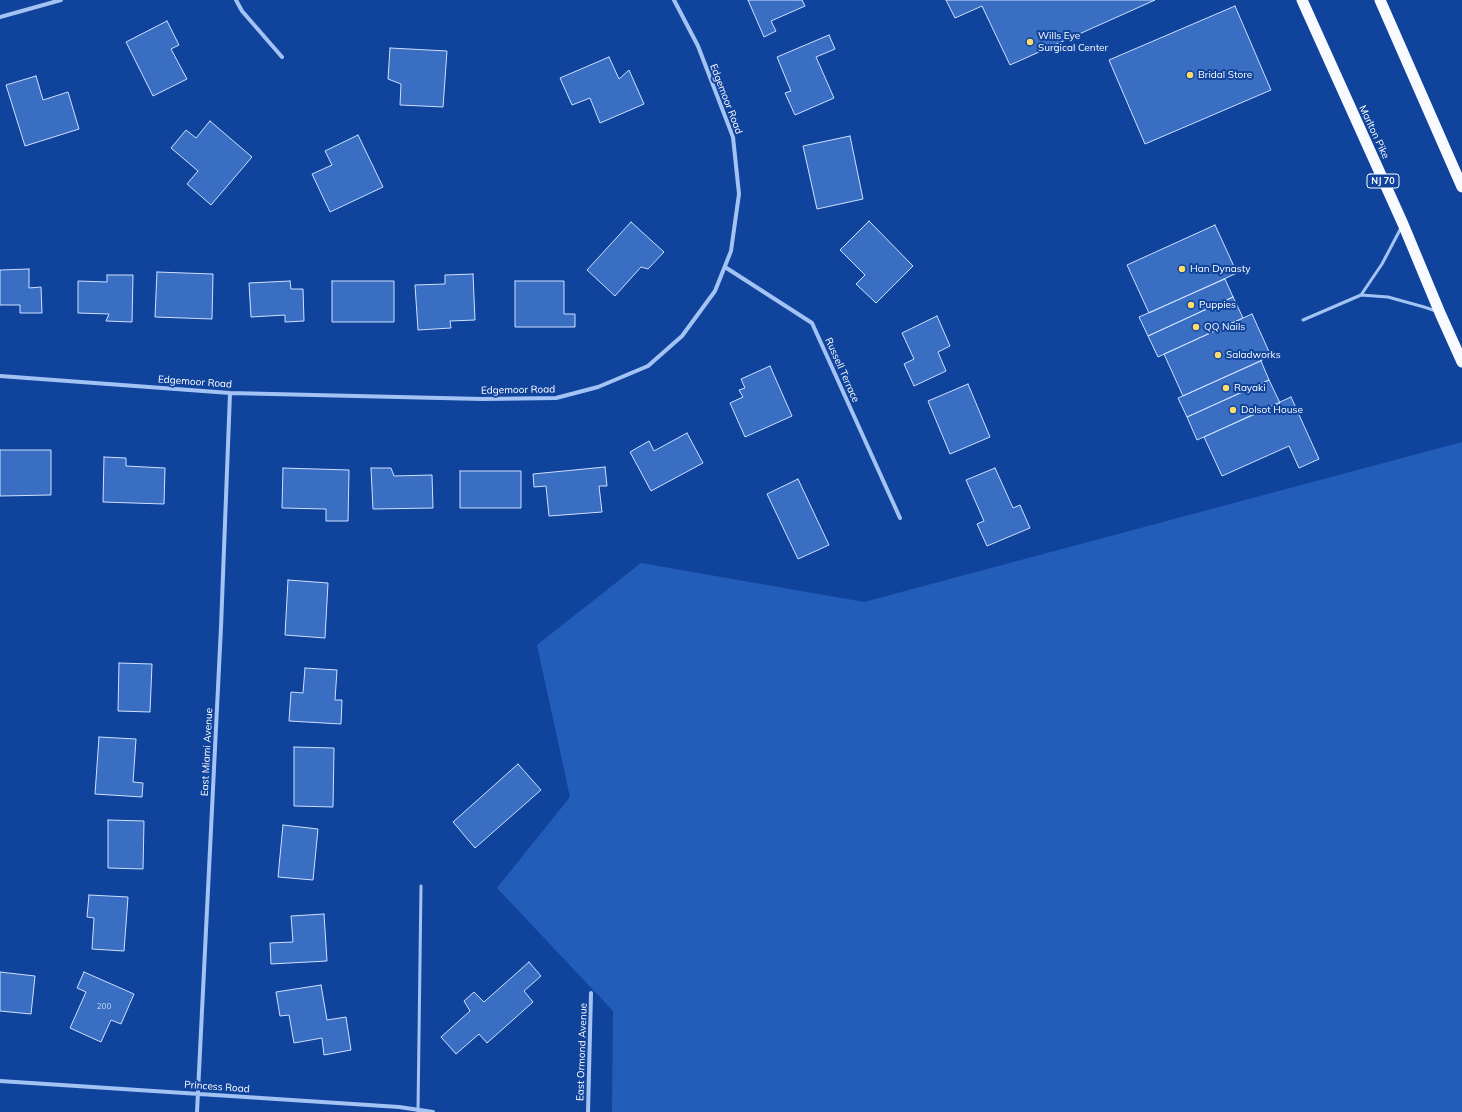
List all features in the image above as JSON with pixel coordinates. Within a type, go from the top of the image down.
[{"type":"highway","name":"Marlton Pike","points":[[1302,0],[1403,224],[1462,362]]},
{"type":"highway","points":[[1380,0],[1459,171],[1462,187]]},
{"type":"street","points":[[0,17],[61,0]]},
{"type":"street","points":[[236,0],[242,11],[282,57]]},
{"type":"street","name":"Edgemoor Road","points":[[0,376],[230,393],[482,399],[556,398],[598,387],[648,366],[682,336],[715,291],[731,251],[739,194],[733,137],[698,46],[674,0]]},
{"type":"street","name":"Russell Terrace","points":[[725,267],[812,323],[900,518]]},
{"type":"street","name":"East Miami Avenue","points":[[197,1112],[222,627],[230,393]]},
{"type":"street","name":"East Ormond Avenue","points":[[588,1112],[591,993]]},
{"type":"street","name":"Princess Road","points":[[0,1081],[399,1107],[433,1112]]},
{"type":"lane","points":[[1361,295],[1382,264],[1403,224]]},
{"type":"lane","points":[[1303,320],[1361,295],[1388,297],[1424,306],[1440,313]]},
{"type":"lane","points":[[418,1111],[421,886]]},
{"type":"shaded area","points":[[1462,442],[1462,1112],[612,1112],[613,1011],[497,888],[570,797],[537,645],[641,563],[864,602]]},
{"type":"building","points":[[748,0],[802,0],[805,6],[771,21],[776,31],[764,37]]},
{"type":"building","name":"Wills Eye Surgical Center","points":[[946,0],[1155,0],[1010,65],[982,6],[955,18]]},
{"type":"building","name":"Bridal Store","points":[[1235,6],[1271,90],[1145,144],[1109,60]]},
{"type":"building","points":[[167,21],[179,45],[171,49],[187,79],[153,96],[126,42]]},
{"type":"building","points":[[829,35],[835,49],[816,57],[834,98],[795,115],[785,93],[791,91],[777,57]]},
{"type":"building","points":[[390,48],[447,51],[443,107],[400,105],[401,84],[388,79]]},
{"type":"building","points":[[609,57],[619,79],[629,70],[644,104],[600,123],[590,98],[572,105],[560,78]]},
{"type":"building","points":[[36,76],[43,100],[68,92],[79,129],[25,146],[6,85]]},
{"type":"building","points":[[210,121],[252,157],[211,205],[187,184],[198,171],[171,148],[186,130],[196,138]]},
{"type":"building","points":[[358,135],[383,187],[330,212],[312,174],[332,165],[325,151]]},
{"type":"building","points":[[850,136],[863,199],[817,209],[803,146]]},
{"type":"building","points":[[869,221],[913,266],[876,303],[856,284],[865,275],[840,250]]},
{"type":"building","points":[[631,222],[664,252],[648,269],[641,267],[615,296],[587,270]]},
{"type":"building","name":"Han Dynasty","points":[[1215,225],[1237,273],[1149,313],[1127,265]]},
{"type":"building","points":[[29,269],[29,288],[41,287],[42,313],[20,313],[20,305],[0,305],[0,270]]},
{"type":"building","points":[[157,272],[213,274],[212,319],[155,317]]},
{"type":"building","points":[[473,274],[475,320],[450,321],[451,328],[418,330],[415,285],[445,284],[445,275]]},
{"type":"building","points":[[107,275],[133,275],[132,322],[106,321],[109,314],[78,313],[78,281],[107,282]]},
{"type":"building","name":"Puppies","points":[[1225,279],[1233,297],[1148,336],[1139,317]]},
{"type":"building","points":[[290,281],[291,289],[303,289],[304,321],[285,322],[285,315],[251,317],[249,283]]},
{"type":"building","points":[[332,281],[394,281],[394,322],[332,322]]},
{"type":"building","points":[[515,281],[564,281],[564,314],[575,314],[575,327],[515,327]]},
{"type":"building","name":"QQ Nails","points":[[1233,297],[1243,318],[1158,357],[1148,336]]},
{"type":"building","name":"Saladworks","points":[[1252,314],[1271,356],[1183,396],[1164,354]]},
{"type":"building","points":[[937,316],[950,346],[938,352],[946,371],[914,386],[904,364],[914,359],[902,333]]},
{"type":"building","name":"Rayaki","points":[[1261,361],[1269,380],[1187,417],[1178,398]]},
{"type":"building","points":[[770,366],[792,416],[745,437],[730,403],[743,397],[739,390],[745,388],[741,379]]},
{"type":"building","name":"Dolsot House","points":[[1269,380],[1280,403],[1197,440],[1187,417]]},
{"type":"building","points":[[968,384],[990,437],[950,454],[928,401]]},
{"type":"building","points":[[1291,397],[1319,459],[1299,468],[1289,446],[1222,476],[1204,437]]},
{"type":"building","points":[[687,433],[703,463],[651,491],[630,452],[649,441],[654,451]]},
{"type":"building","points":[[0,450],[51,450],[51,495],[0,496]]},
{"type":"building","points":[[104,457],[126,458],[126,466],[165,468],[164,504],[103,502]]},
{"type":"building","points":[[605,467],[607,486],[599,486],[602,512],[549,516],[546,486],[534,487],[533,474]]},
{"type":"building","points":[[283,468],[349,470],[348,521],[326,521],[326,509],[282,508]]},
{"type":"building","points":[[371,468],[391,468],[394,476],[432,475],[433,508],[373,509]]},
{"type":"building","points":[[995,468],[1013,508],[1020,505],[1030,528],[987,546],[977,524],[984,521],[966,480]]},
{"type":"building","points":[[460,471],[521,471],[521,508],[460,508]]},
{"type":"building","points":[[798,479],[829,545],[798,559],[767,494]]},
{"type":"building","points":[[288,580],[328,583],[325,638],[285,635]]},
{"type":"building","points":[[119,663],[152,664],[150,712],[118,711]]},
{"type":"building","points":[[305,668],[337,670],[335,700],[342,700],[341,724],[289,721],[291,692],[303,693]]},
{"type":"building","points":[[99,737],[136,739],[133,782],[143,783],[142,797],[95,794]]},
{"type":"building","points":[[294,747],[334,748],[333,807],[294,806]]},
{"type":"building","points":[[518,764],[541,790],[475,848],[453,822]]},
{"type":"building","points":[[108,820],[144,821],[143,869],[108,868]]},
{"type":"building","points":[[283,825],[318,829],[313,880],[278,877]]},
{"type":"building","points":[[89,895],[128,897],[124,951],[92,949],[94,918],[87,917]]},
{"type":"building","points":[[324,914],[327,961],[271,964],[270,943],[293,942],[291,916]]},
{"type":"building","points":[[529,962],[541,976],[524,991],[533,1002],[487,1043],[479,1034],[456,1054],[441,1037],[470,1011],[464,1001],[474,992],[484,1002]]},
{"type":"building","points":[[0,972],[35,976],[31,1014],[0,1011]]},
{"type":"building","points":[[84,972],[134,994],[121,1024],[111,1020],[101,1042],[70,1028],[86,992],[77,988]]},
{"type":"building","points":[[321,985],[327,1020],[346,1017],[351,1050],[324,1055],[322,1038],[294,1043],[289,1015],[280,1016],[276,992]]},
{"type":"place","name":"Wills Eye Surgical Center","points":[[1030,42]]},
{"type":"place","name":"Bridal Store","points":[[1190,75]]},
{"type":"place","name":"Han Dynasty","points":[[1182,269]]},
{"type":"place","name":"Puppies","points":[[1191,305]]},
{"type":"place","name":"QQ Nails","points":[[1196,327]]},
{"type":"place","name":"Saladworks","points":[[1218,355]]},
{"type":"place","name":"Rayaki","points":[[1226,388]]},
{"type":"place","name":"Dolsot House","points":[[1233,410]]}]
